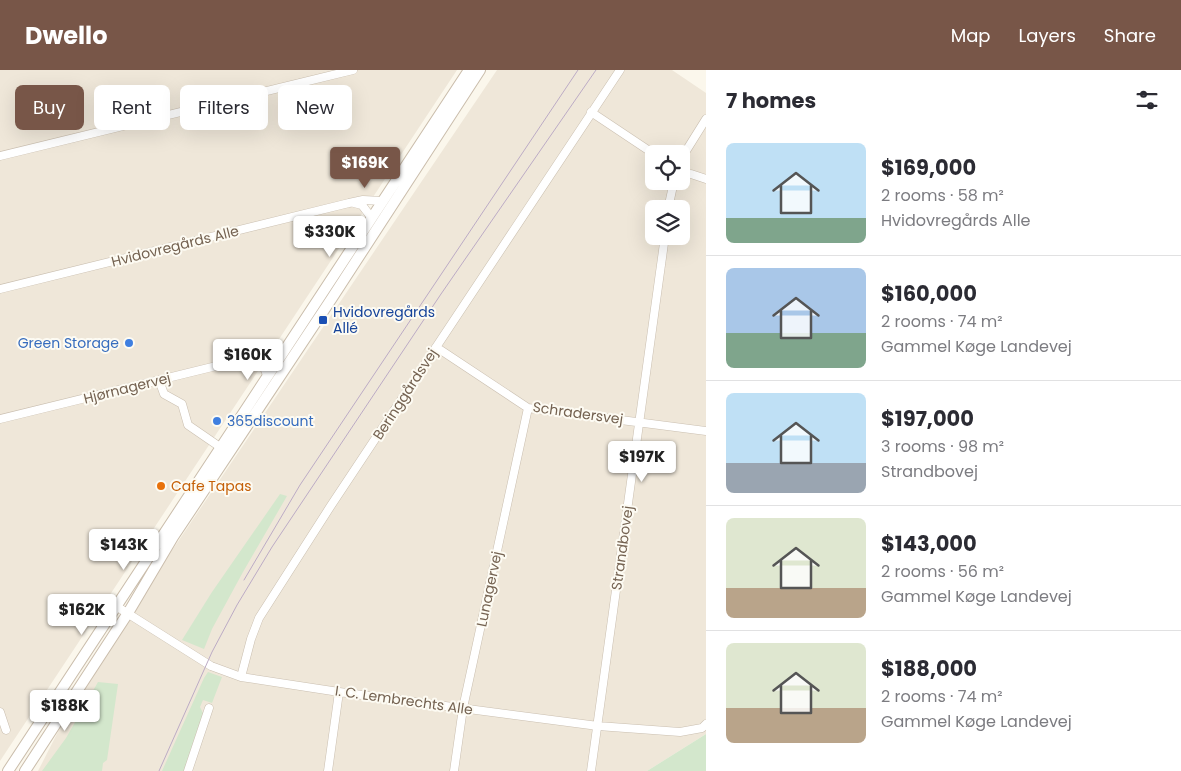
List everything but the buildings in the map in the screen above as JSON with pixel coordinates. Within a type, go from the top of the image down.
[{"type":"main road","points":[[8,771],[469,70]]},
{"type":"main road","points":[[24,771],[128,614],[173,537],[332,298],[480,70]]},
{"type":"street","points":[[0,156],[353,70]]},
{"type":"street","name":"Beringgårdsvej","points":[[241,676],[251,639],[260,618],[436,347],[620,70]]},
{"type":"street","points":[[591,112],[645,148]]},
{"type":"street","points":[[689,145],[706,119]]},
{"type":"street","points":[[691,174],[706,179]]},
{"type":"street","name":"Hvidovregårds Alle","points":[[0,289],[349,202],[363,200],[382,201]]},
{"type":"street","points":[[349,202],[362,205],[371,217]]},
{"type":"street","name":"Strandbovej","points":[[590,771],[598,726],[663,245]]},
{"type":"street","name":"Schradersvej","points":[[436,347],[528,408],[706,431]]},
{"type":"street","name":"Hjørnagervej","points":[[0,420],[253,357],[264,355],[280,356]]},
{"type":"street","points":[[253,357],[261,360],[267,375]]},
{"type":"street","points":[[159,380],[164,394],[182,404],[188,425],[220,447]]},
{"type":"street","name":"Lunagervej","points":[[454,771],[463,708],[528,408]]},
{"type":"street","name":"I. C. Lembrechts Alle","points":[[116,606],[211,666],[241,676],[339,692],[598,726],[680,732],[702,728],[706,724]]},
{"type":"street","points":[[328,771],[339,692]]},
{"type":"street","points":[[188,771],[209,708]]},
{"type":"street","points":[[0,712],[6,730]]},
{"type":"street","points":[[0,766],[8,771]]},
{"type":"shaded area","points":[[0,70],[457,70],[0,761]]},
{"type":"shaded area","points":[[497,70],[672,70],[706,93],[706,734],[647,771],[38,771],[85,679]]},
{"type":"green space","points":[[280,494],[287,496],[212,629],[204,649],[182,640],[212,592]]},
{"type":"green space","points":[[208,672],[222,677],[212,703],[203,700],[200,707],[203,713],[184,771],[162,771],[204,678]]},
{"type":"green space","points":[[98,682],[118,684],[107,760],[103,763],[102,771],[42,771],[66,738]]},
{"type":"green space","points":[[706,734],[706,771],[647,771]]},
{"type":"tram line","points":[[244,580],[300,485],[578,70]]},
{"type":"tram line","points":[[159,771],[212,652],[237,605],[272,547],[441,294],[596,70]]},
{"type":"place","name":"Hvidovregårds Allé","points":[[323,320]]},
{"type":"place","name":"Green Storage","points":[[129,343]]},
{"type":"place","name":"365discount","points":[[217,421]]},
{"type":"place","name":"Cafe Tapas","points":[[161,486]]}]
